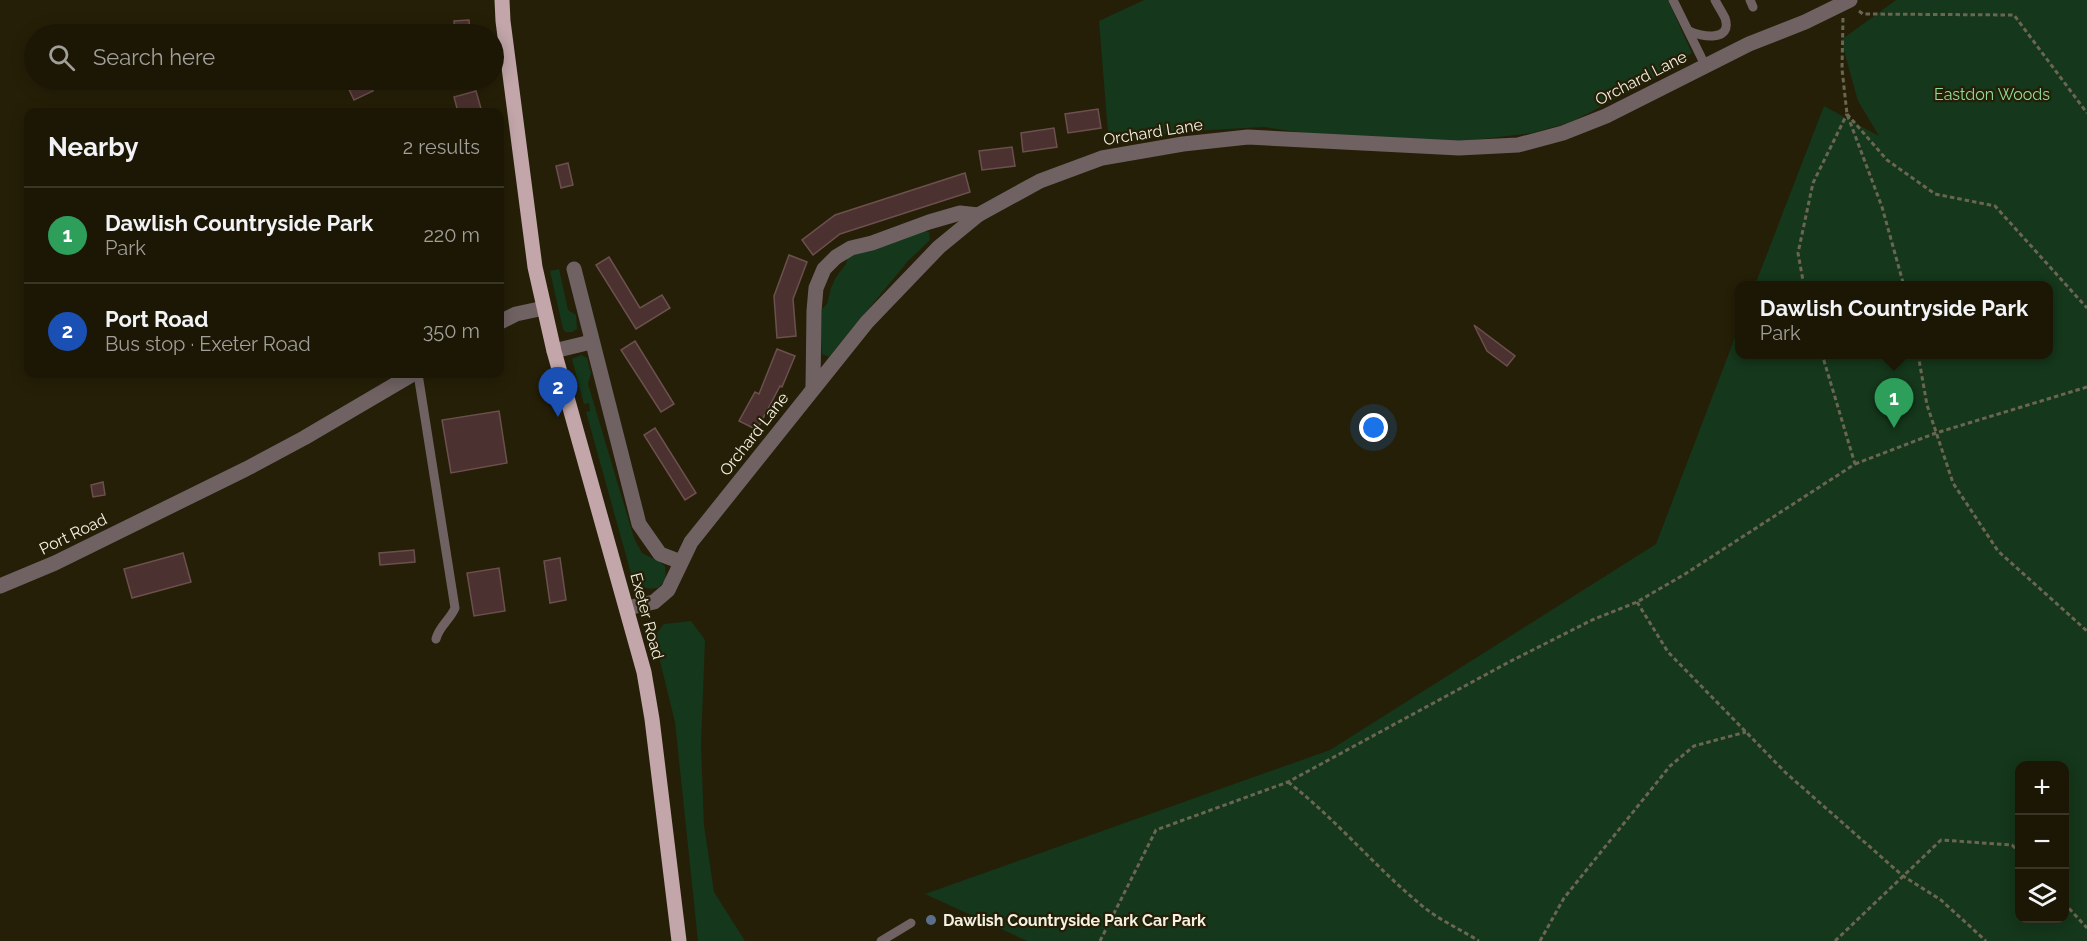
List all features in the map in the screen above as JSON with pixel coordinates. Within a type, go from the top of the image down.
[{"type":"main road","name":"Exeter Road","points":[[502,0],[503,24]]},
{"type":"main road","name":"Exeter Road","points":[[504,29],[534,267],[554,351],[644,672],[652,719],[679,941]]},
{"type":"street","name":"Orchard Lane","points":[[627,609],[654,602],[662,597],[668,590],[691,542],[867,322],[931,255],[978,215],[1040,181],[1102,158],[1183,144],[1248,137],[1459,148],[1518,145],[1563,133],[1606,117],[1749,44],[1805,22],[1847,2]]},
{"type":"street","points":[[813,387],[816,288],[824,269],[836,257],[851,248],[960,213],[978,215]]},
{"type":"street","points":[[574,269],[639,524],[660,554],[681,562]]},
{"type":"street","points":[[504,320],[516,314],[544,308]]},
{"type":"street","points":[[554,351],[591,342]]},
{"type":"street","name":"Port Road","points":[[0,586],[55,563],[246,469],[406,378]]},
{"type":"lane","points":[[1673,0],[1705,66]]},
{"type":"lane","points":[[1689,31],[1715,37],[1722,33],[1726,26],[1725,18],[1715,0]]},
{"type":"lane","points":[[419,378],[455,608],[438,630],[436,639]]},
{"type":"lane","points":[[881,941],[910,923]]},
{"type":"path","points":[[1847,2],[1863,14],[2014,15],[2087,113]]},
{"type":"path","points":[[1847,2],[1842,69],[1847,114],[1882,207],[1903,281]]},
{"type":"path","points":[[1803,281],[1798,253],[1814,183],[1847,114]]},
{"type":"path","points":[[1847,114],[1887,160],[1935,194],[1995,206],[2087,308]]},
{"type":"path","points":[[1824,359],[1855,464]]},
{"type":"path","points":[[1919,359],[1927,405],[1953,483],[1998,551],[2087,631]]},
{"type":"path","points":[[1100,941],[1156,830],[1288,782],[1509,662],[1592,620],[1637,602],[1685,574],[1855,464],[1936,433],[2087,387]]},
{"type":"path","points":[[1637,602],[1668,652],[1786,773],[1903,876],[1941,900],[1986,941]]},
{"type":"path","points":[[1540,941],[1564,898],[1670,766],[1694,746],[1746,732]]},
{"type":"path","points":[[1288,782],[1318,805],[1359,848],[1422,906],[1479,941]]},
{"type":"path","points":[[1835,941],[1941,840],[2012,845],[2015,848]]},
{"type":"path","points":[[2069,908],[2087,928]]},
{"type":"green space","points":[[1144,0],[1668,0],[1692,53],[1658,76],[1587,114],[1568,123],[1532,133],[1465,141],[1311,134],[1264,127],[1191,131],[1127,140],[1122,132],[1108,133],[1099,21]]},
{"type":"green space","name":"Eastdon Woods","points":[[1896,0],[2087,0],[2087,941],[1027,941],[925,894],[1330,750],[1656,544],[1735,337],[1735,359],[2053,359],[2053,281],[1757,281],[1824,106],[1879,136],[1858,101],[1841,40]]},
{"type":"green space","points":[[924,231],[929,232],[930,240],[908,261],[829,357],[822,354],[819,312],[827,304],[831,288],[846,264],[848,255]]},
{"type":"green space","points":[[559,269],[568,310],[576,315],[577,329],[572,332],[566,332],[563,329],[550,271]]},
{"type":"green space","points":[[581,355],[587,358],[591,373],[588,384],[634,538],[642,553],[665,566],[666,579],[658,588],[643,587],[632,577],[586,412],[590,411],[589,403],[584,404],[572,359]]},
{"type":"green space","points":[[691,621],[705,640],[701,745],[704,825],[714,892],[745,941],[698,941],[675,722],[655,641],[657,633],[664,624]]},
{"type":"building","points":[[469,20],[469,24],[454,24],[454,21]]},
{"type":"building","points":[[349,90],[373,91],[354,100]]},
{"type":"building","points":[[476,91],[481,108],[457,108],[454,97]]},
{"type":"building","points":[[1098,109],[1101,128],[1068,133],[1065,114]]},
{"type":"building","points":[[1054,128],[1057,147],[1023,152],[1021,133]]},
{"type":"building","points":[[1012,147],[1015,166],[982,170],[979,151]]},
{"type":"building","points":[[568,163],[573,185],[561,188],[556,166]]},
{"type":"building","points":[[965,173],[970,192],[840,234],[813,255],[802,240],[835,215]]},
{"type":"building","points":[[789,255],[807,262],[793,299],[796,336],[777,338],[774,296]]},
{"type":"building","points":[[609,257],[640,308],[662,295],[670,308],[636,329],[596,265]]},
{"type":"building","points":[[1474,325],[1515,356],[1507,366],[1487,351]]},
{"type":"building","points":[[635,341],[674,404],[661,412],[621,350]]},
{"type":"building","points":[[777,349],[795,356],[782,387],[780,386],[757,430],[739,421],[755,392],[759,394]]},
{"type":"building","points":[[499,411],[507,463],[451,473],[442,420]]},
{"type":"building","points":[[655,428],[696,493],[685,500],[644,435]]},
{"type":"building","points":[[103,482],[105,495],[93,497],[91,485]]},
{"type":"building","points":[[414,550],[415,562],[380,565],[379,553]]},
{"type":"building","points":[[183,553],[191,582],[132,598],[124,569]]},
{"type":"building","points":[[560,558],[566,600],[550,603],[544,561]]},
{"type":"building","points":[[499,568],[505,611],[474,616],[467,573]]},
{"type":"place","name":"Port Road","points":[[558,417]]},
{"type":"place","name":"Dawlish Countryside Park","points":[[1894,428]]},
{"type":"place","name":"Dawlish Countryside Park Car Park","points":[[931,920]]}]
